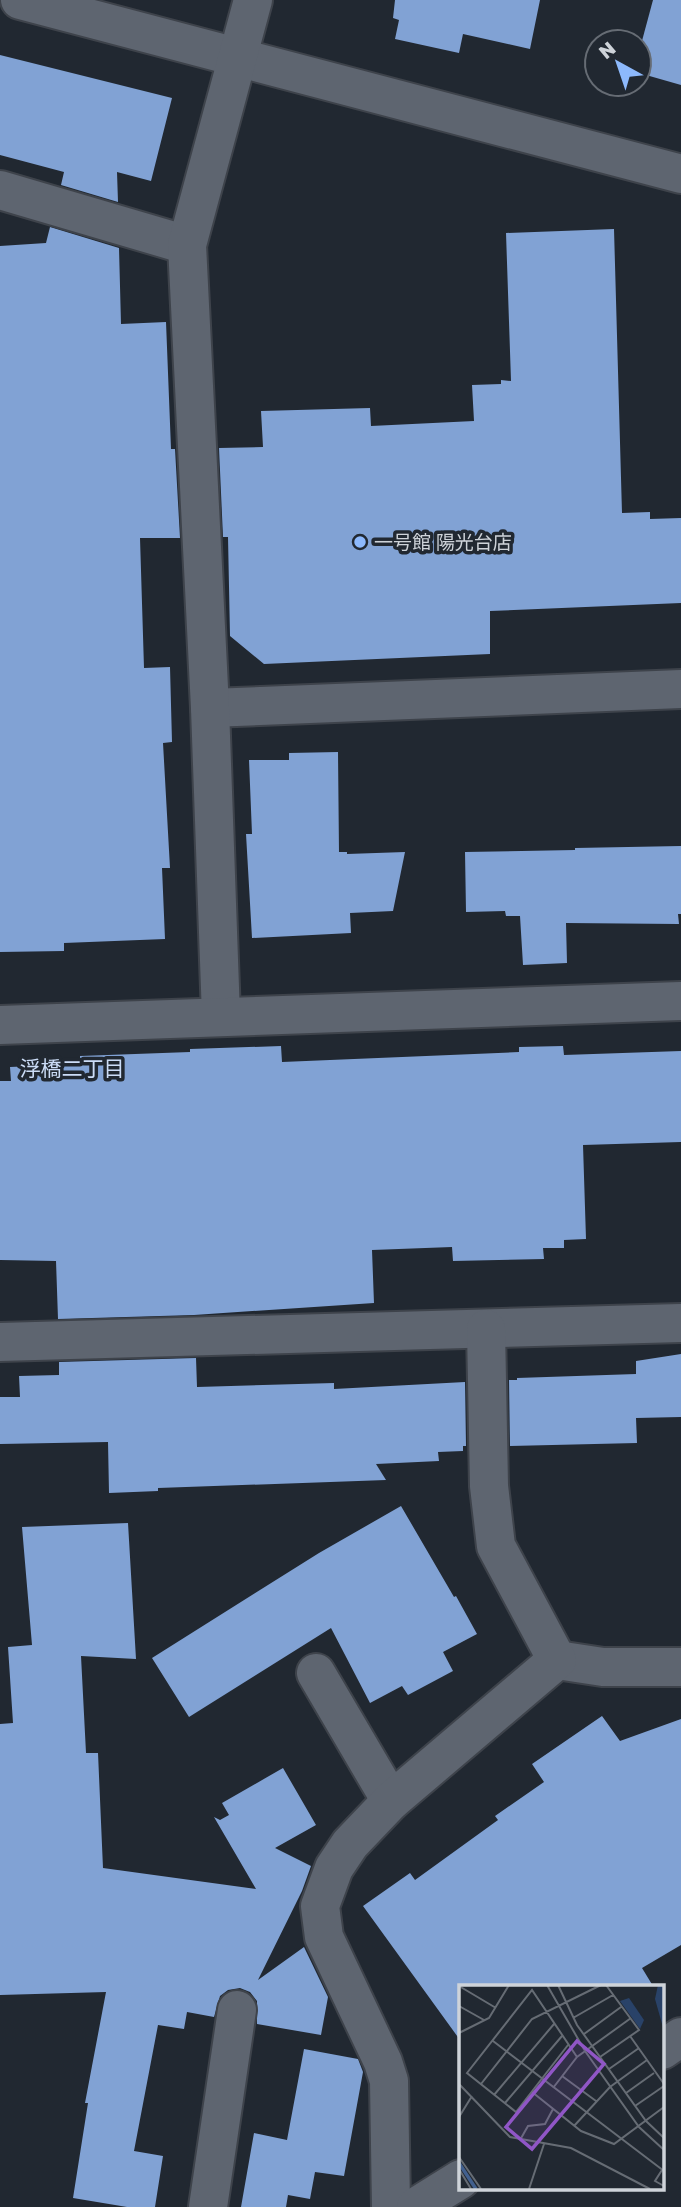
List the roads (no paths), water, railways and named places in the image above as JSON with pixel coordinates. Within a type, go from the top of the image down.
[{"type":"street","points":[[20,0],[681,174]]},
{"type":"street","points":[[221,1016],[210,708],[187,245],[253,0]]},
{"type":"street","points":[[0,190],[187,245]]},
{"type":"street","points":[[210,708],[681,689]]},
{"type":"street","points":[[0,1025],[681,1001]]},
{"type":"street","points":[[0,1342],[681,1323]]},
{"type":"street","points":[[486,1329],[489,1486],[496,1546],[557,1660]]},
{"type":"street","points":[[391,2207],[389,2081],[324,1937],[320,1906],[334,1868],[350,1844],[391,1801],[557,1660],[603,1667],[681,1667]]},
{"type":"street","points":[[316,1673],[391,1801]]},
{"type":"street","points":[[208,2207],[237,2010]]},
{"type":"street","points":[[664,2049],[681,2037]]},
{"type":"street","points":[[416,2207],[459,2180]]},
{"type":"place","name":"一号館 陽光台店","points":[[360,542]]},
{"type":"district","name":"浮橋二丁目","points":[[72,1069]]}]
